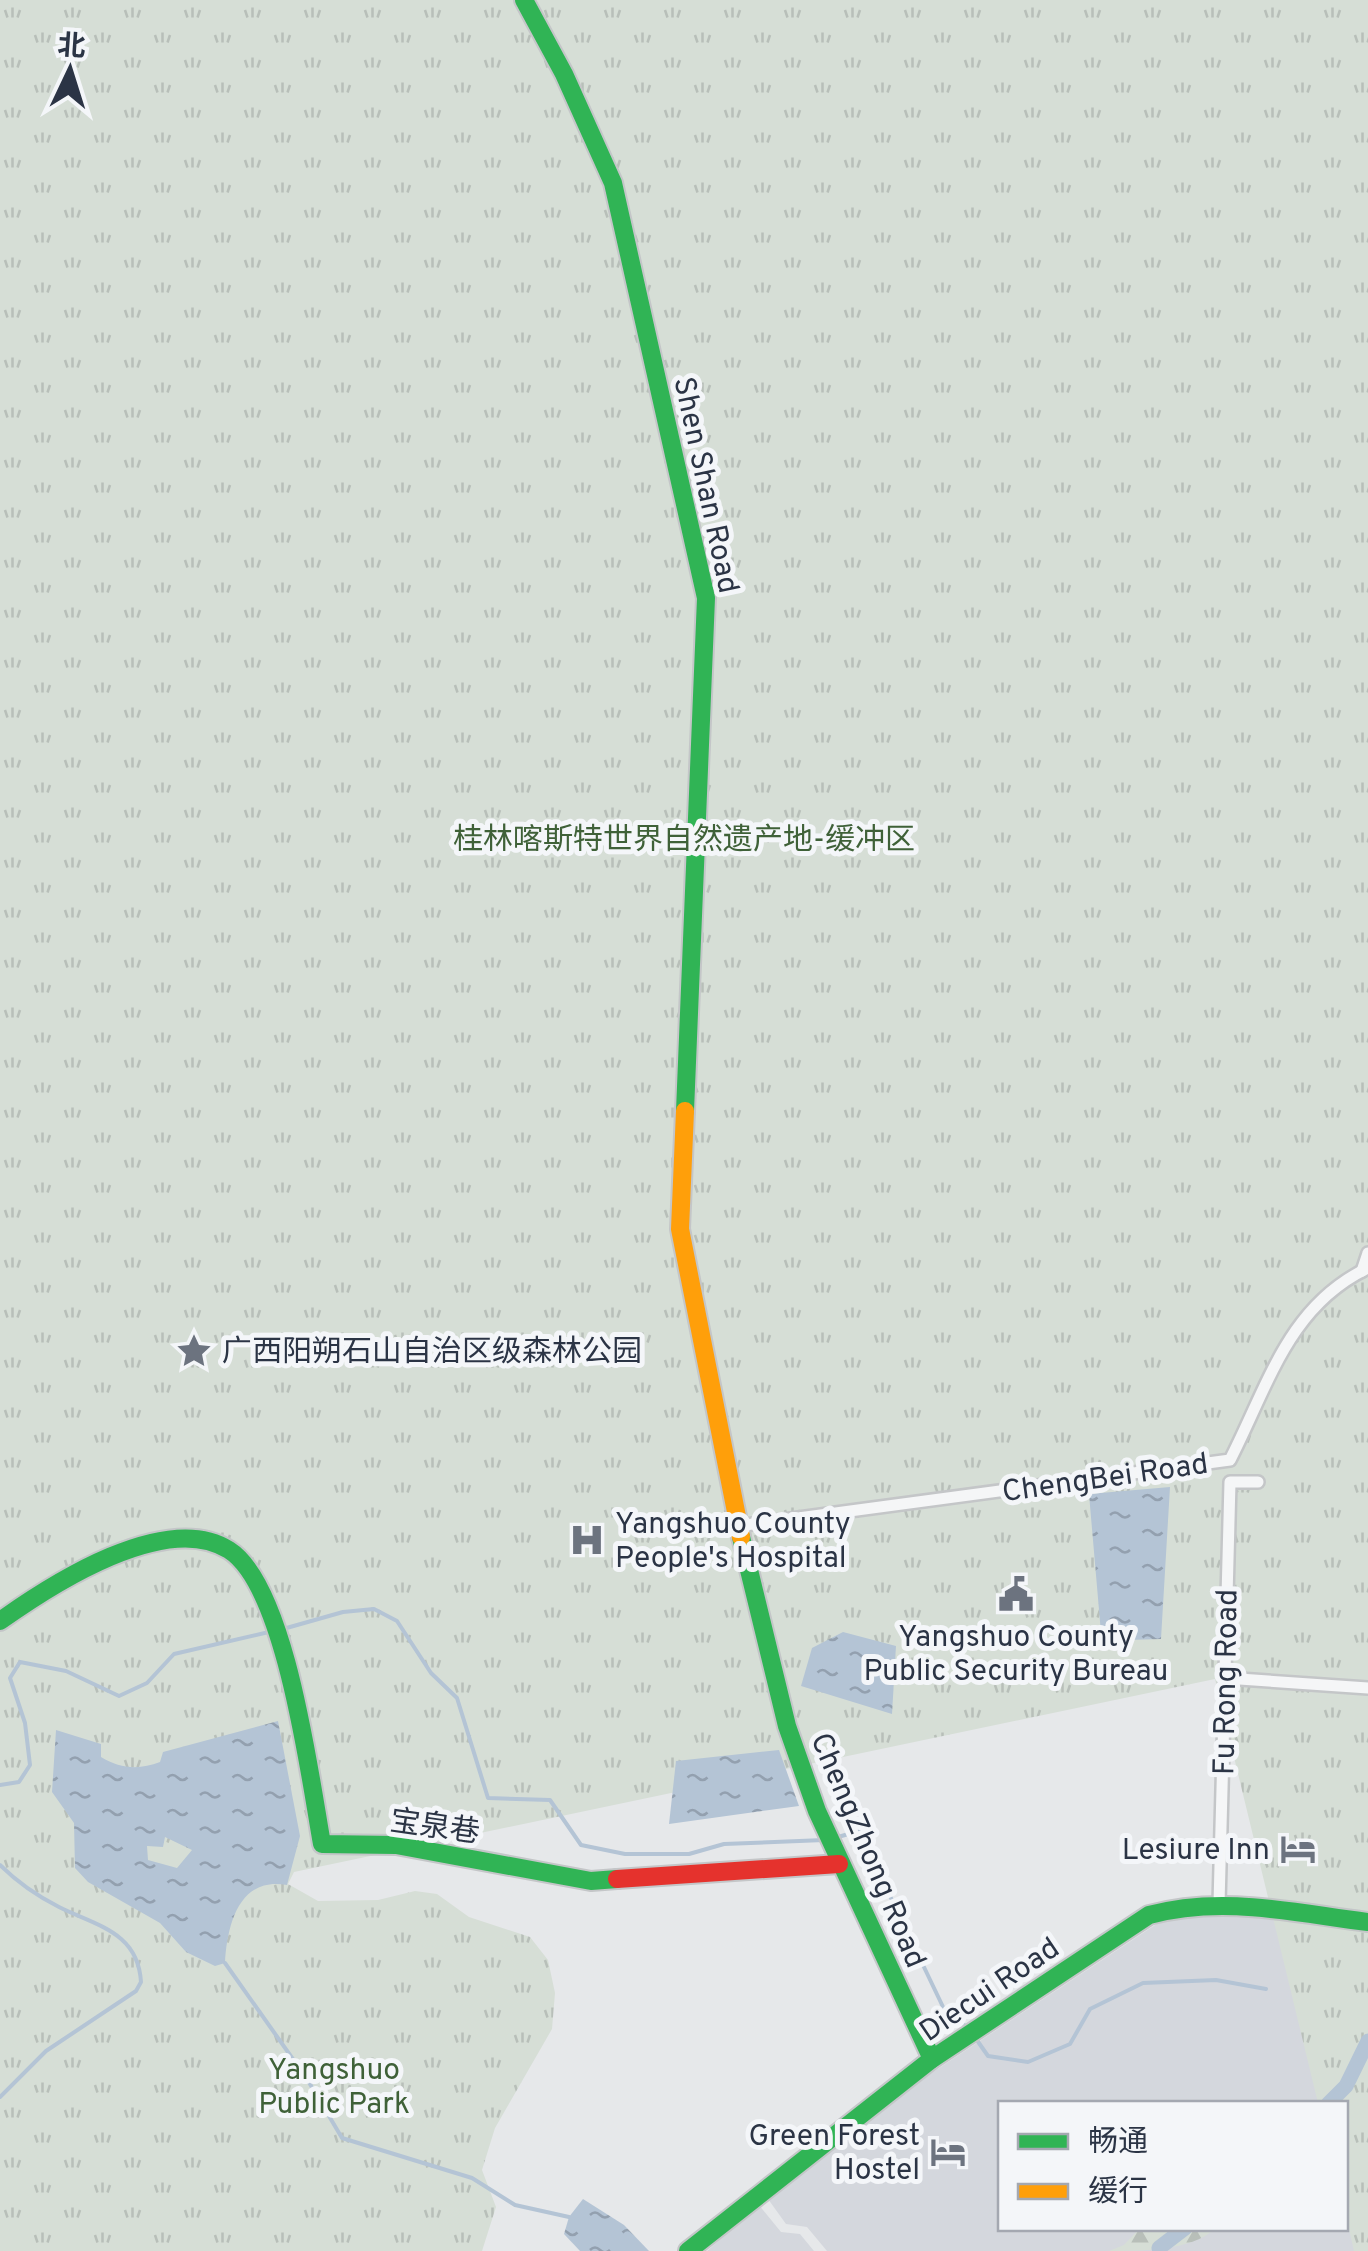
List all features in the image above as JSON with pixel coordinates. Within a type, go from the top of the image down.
[{"type":"street","name":"Shen Shan Road","points":[[524,0],[564,74],[613,183],[706,598],[684,1127]]},
{"type":"street","name":"ChengZhong Road","points":[[684,1127],[680,1229],[738,1526],[787,1726],[836,1858],[932,2059]]},
{"type":"street","points":[[1365,1269],[1368,1253]]},
{"type":"street","name":"ChengBei Road","points":[[738,1526],[1230,1460],[1292,1329],[1321,1296],[1365,1269]]},
{"type":"street","name":"Fu Rong Road","points":[[1219,1904],[1230,1460]]},
{"type":"street","points":[[1219,1904],[1230,1482],[1258,1482]]},
{"type":"street","name":"宝泉巷","points":[[0,1621],[60,1582],[156,1539],[192,1538],[238,1556],[266,1596],[322,1844],[396,1845],[591,1881],[836,1858]]},
{"type":"street","points":[[1225,1678],[1368,1688]]},
{"type":"street","name":"Diecui Road","points":[[688,2251],[932,2059],[1148,1916],[1182,1903],[1368,1921]]},
{"type":"shaded area","points":[[1185,1914],[1225,1914],[1368,1932],[1368,2251],[827,2251],[807,2227],[786,2224],[768,2199],[933,2072],[1158,1923]]},
{"type":"shaded area","points":[[759,2205],[781,2232],[800,2234],[814,2251],[707,2251]]},
{"type":"green space","name":"桂林喀斯特世界自然遗产地-缓冲区","points":[[0,0],[1368,0],[1368,2251],[1354,2251],[1348,2225],[1348,2101],[1318,2101],[1215,1679],[294,1872],[288,1884],[318,1901],[378,1900],[415,1891],[437,1894],[469,1917],[530,1937],[548,1960],[555,1993],[552,2029],[495,2128],[482,2170],[496,2207],[482,2251],[0,2251]]},
{"type":"green space","points":[[1136,2231],[1212,2231],[1179,2246],[1109,2251],[1124,2245]]},
{"type":"water","points":[[1170,1487],[1161,1639],[1128,1640],[1121,1634],[1101,1633],[1089,1494]]},
{"type":"water","points":[[843,1632],[896,1646],[892,1714],[801,1686],[812,1648]]},
{"type":"water","points":[[278,1721],[300,1836],[287,1885],[271,1884],[247,1896],[233,1919],[225,1963],[215,1966],[186,1952],[160,1923],[88,1882],[75,1868],[74,1823],[52,1792],[56,1730],[101,1744],[101,1757],[123,1766],[160,1762],[163,1752]],"holes":[[[165,1837],[192,1850],[177,1868],[148,1860],[147,1846],[163,1847]]]},
{"type":"water","points":[[779,1750],[799,1806],[669,1824],[676,1761]]},
{"type":"water","points":[[583,2199],[624,2225],[649,2251],[580,2251],[564,2234],[569,2217]]},
{"type":"waterway","points":[[283,1629],[343,1612],[374,1609],[397,1621],[431,1673],[457,1698],[488,1798],[550,1800],[581,1845],[625,1854],[689,1854],[724,1844],[824,1840]]},
{"type":"waterway","points":[[0,1785],[19,1782],[30,1765],[25,1723],[10,1678],[20,1662],[66,1671],[119,1696],[147,1683],[174,1654],[269,1632]]},
{"type":"waterway","points":[[838,1837],[859,1831],[944,2009],[968,2028]]},
{"type":"waterway","points":[[0,1865],[43,1898],[124,1941],[138,1965],[141,1982],[136,1991],[46,2051],[0,2097]]},
{"type":"waterway","points":[[225,1963],[307,2079],[342,2138],[472,2178],[515,2205],[569,2217]]},
{"type":"waterway","points":[[974,2036],[988,2056],[1028,2062],[1070,2044],[1090,2009],[1143,1983],[1216,1980],[1266,1989]]},
{"type":"waterway","points":[[1331,2101],[1346,2086],[1368,2041]]},
{"type":"waterway","points":[[1159,2248],[1181,2231]]},
{"type":"traffic: fast","points":[[524,0],[564,74],[613,183],[706,598],[685,1111]]},
{"type":"traffic: fast","points":[[741,1537],[787,1726],[817,1811],[932,2059]]},
{"type":"traffic: fast","points":[[0,1621],[79,1572],[143,1545],[174,1539],[203,1540],[229,1550],[249,1570],[280,1641],[302,1731],[322,1844],[396,1845],[591,1881],[617,1879]]},
{"type":"traffic: fast","points":[[688,2251],[932,2059],[1149,1915],[1231,1906],[1368,1922]]},
{"type":"traffic: slow","points":[[685,1111],[680,1229],[741,1537]]},
{"type":"traffic: jam","points":[[617,1879],[839,1864]]},
{"type":"place","name":"广西阳朔石山自治区级森林公园","points":[[194,1351]]},
{"type":"place","name":"Yangshuo County People's Hospital","points":[[587,1540]]},
{"type":"place","name":"Yangshuo County Public Security Bureau","points":[[1016,1594]]},
{"type":"place","name":"Lesiure Inn","points":[[1298,1849]]},
{"type":"place","name":"Green Forest Hostel","points":[[948,2152]]},
{"type":"park label","name":"Yangshuo Public Park","points":[[334,2086]]}]
